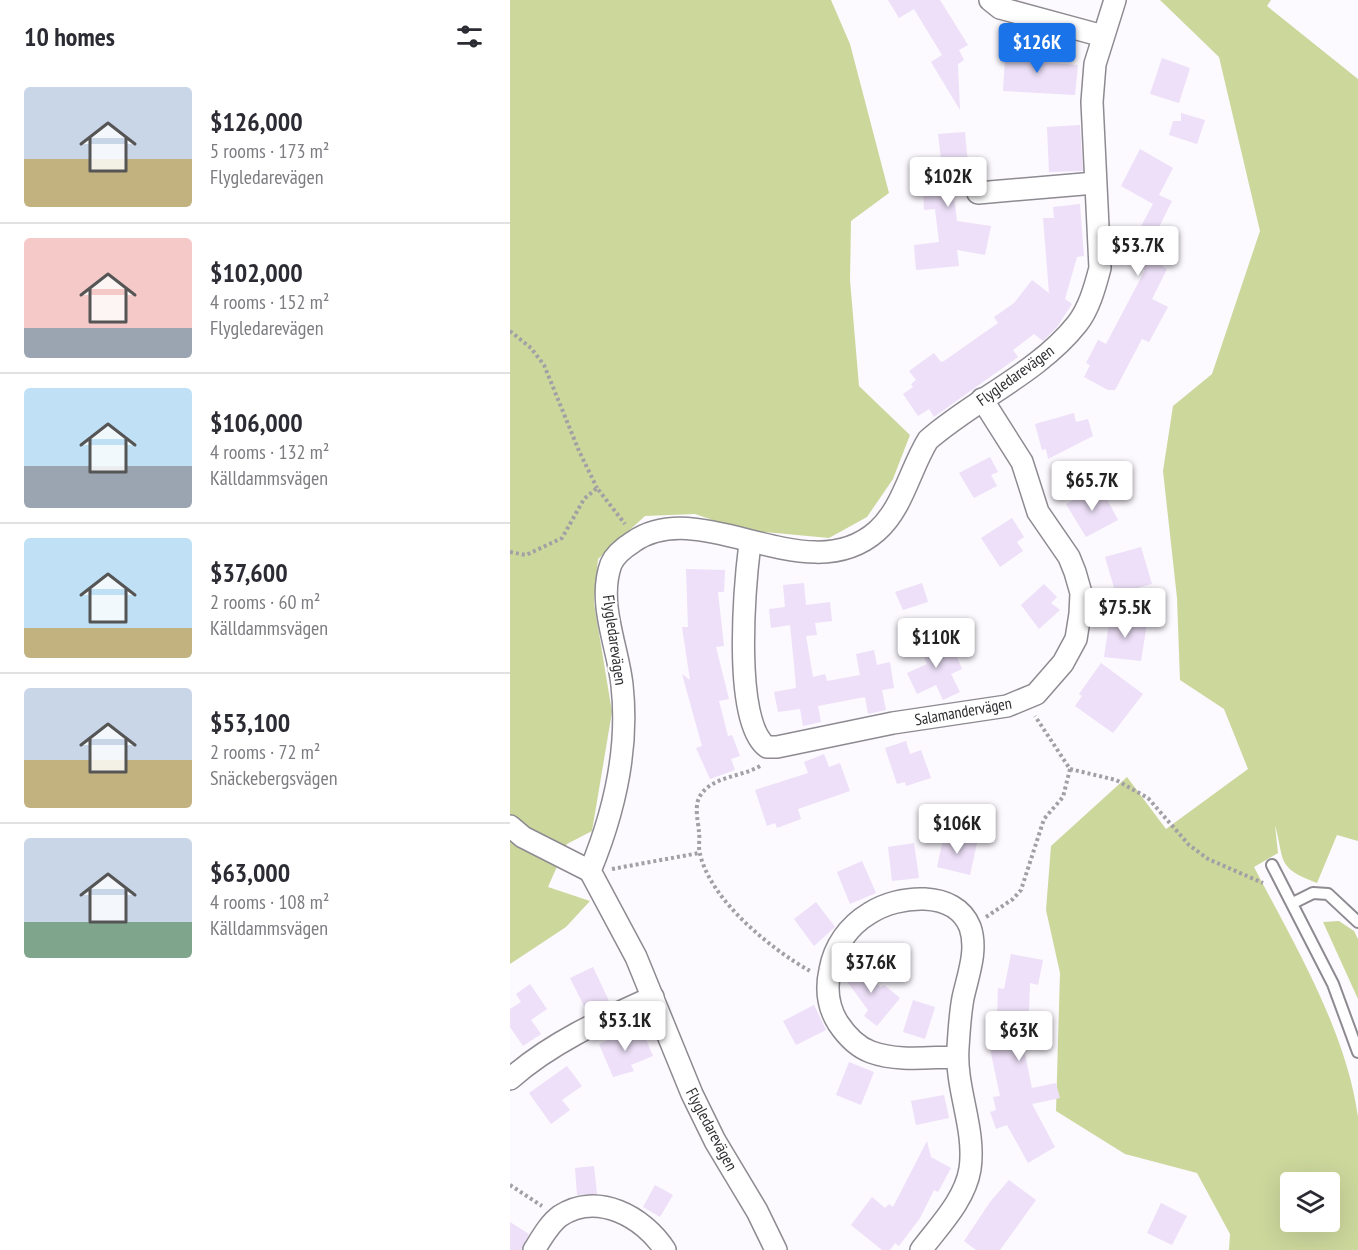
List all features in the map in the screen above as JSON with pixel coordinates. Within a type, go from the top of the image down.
[{"type":"street","points":[[990,0],[1000,8],[1103,36]]},
{"type":"street","name":"Flygledarevägen","points":[[776,1250],[757,1211],[715,1141],[598,872],[616,796],[623,721],[622,687],[607,608],[607,589],[612,563],[625,547],[637,539],[666,528],[685,527],[750,543],[823,552],[856,543],[876,532],[890,516],[915,460],[928,441],[982,399],[1052,350],[1078,322],[1093,293],[1100,268],[1092,102],[1095,64],[1115,0]]},
{"type":"street","points":[[978,193],[1095,183]]},
{"type":"street","name":"Salamandervägen","points":[[767,747],[777,747],[893,723],[1007,706],[1025,700],[1052,679],[1076,639],[1081,593],[1069,557],[1038,512],[1022,462],[982,399]]},
{"type":"street","points":[[750,543],[742,617],[744,664],[749,708],[757,736],[767,747]]},
{"type":"street","points":[[510,826],[523,837],[598,872]]},
{"type":"street","points":[[921,1250],[958,1200],[970,1171],[971,1152],[957,1057],[963,999],[972,962],[969,926],[959,912],[947,903],[927,898],[903,901],[870,912],[848,930],[833,952],[828,981],[833,1014],[845,1033],[864,1049],[888,1056],[957,1057]]},
{"type":"street","points":[[510,1079],[533,1059],[570,1036],[653,997]]},
{"type":"street","points":[[534,1250],[558,1217],[575,1208],[596,1207],[621,1210],[639,1221],[656,1236],[665,1250]]},
{"type":"lane","points":[[1272,865],[1333,984],[1358,1052]]},
{"type":"lane","points":[[1293,903],[1313,893],[1328,894],[1358,922]]},
{"type":"path","points":[[510,331],[531,348],[544,365],[579,451],[597,488],[637,539]]},
{"type":"path","points":[[510,552],[526,555],[562,538],[584,499],[597,488]]},
{"type":"path","points":[[1025,700],[1070,768],[1116,780],[1148,798],[1189,845],[1208,858],[1267,884],[1284,885]]},
{"type":"path","points":[[767,747],[762,765],[718,781],[699,796],[696,807],[699,853],[713,882],[760,939],[782,955],[828,981]]},
{"type":"path","points":[[969,926],[1013,900],[1021,890],[1044,819],[1063,798],[1070,768]]},
{"type":"path","points":[[598,872],[699,853]]},
{"type":"path","points":[[510,1185],[558,1217]]},
{"type":"green space","points":[[510,0],[831,0],[850,44],[889,193],[851,221],[850,280],[859,386],[910,435],[893,479],[867,517],[829,538],[742,530],[695,514],[645,516],[598,559],[594,603],[612,712],[592,831],[567,844],[548,887],[590,901],[566,927],[510,964]]},
{"type":"green space","points":[[1160,0],[1271,0],[1267,6],[1358,79],[1358,841],[1337,835],[1317,883],[1295,872],[1284,862],[1275,825],[1278,853],[1254,867],[1316,988],[1342,1052],[1352,1084],[1358,1117],[1358,1250],[1229,1250],[1230,1234],[1197,1173],[1125,1154],[1056,1111],[1060,973],[1046,910],[1051,846],[1127,777],[1166,829],[1248,769],[1224,709],[1180,680],[1177,598],[1163,471],[1173,406],[1212,374],[1260,231],[1219,57]]},
{"type":"green space","points":[[1339,921],[1354,931],[1358,939],[1358,999],[1323,922]]},
{"type":"building","points":[[888,0],[940,0],[968,45],[959,50],[964,60],[958,64],[960,110],[931,62],[942,55],[914,9],[899,18]]},
{"type":"building","points":[[1016,46],[1039,48],[1038,62],[1078,65],[1075,95],[1003,91],[1005,57]]},
{"type":"building","points":[[1162,58],[1190,68],[1179,103],[1150,94]]},
{"type":"building","points":[[1181,113],[1205,120],[1197,144],[1169,135],[1173,121],[1181,121]]},
{"type":"building","points":[[1080,125],[1083,171],[1049,172],[1047,127]]},
{"type":"building","points":[[965,132],[969,174],[956,176],[957,180],[952,180],[957,221],[991,226],[985,255],[957,250],[959,266],[916,270],[914,245],[939,242],[935,209],[924,210],[922,161],[941,159],[938,134]]},
{"type":"building","points":[[1140,149],[1173,168],[1159,195],[1172,201],[1157,231],[1175,241],[1162,266],[1167,269],[1152,299],[1168,307],[1149,342],[1142,339],[1115,390],[1108,390],[1084,377],[1090,365],[1086,363],[1098,340],[1106,344],[1145,270],[1124,258],[1153,204],[1121,186]]},
{"type":"building","points":[[1080,204],[1084,256],[1077,257],[1065,299],[1072,304],[1057,327],[1043,341],[1034,334],[1013,350],[1018,357],[934,417],[929,409],[918,416],[903,394],[913,387],[911,384],[916,380],[909,371],[934,353],[941,362],[944,361],[998,323],[994,317],[1014,303],[1032,280],[1049,293],[1043,218],[1054,218],[1053,207]]},
{"type":"building","points":[[1074,413],[1076,422],[1088,419],[1093,436],[1048,459],[1046,449],[1042,450],[1035,424]]},
{"type":"building","points":[[990,457],[998,472],[991,475],[997,486],[974,498],[959,473]]},
{"type":"building","points":[[1100,486],[1118,520],[1086,537],[1066,504]]},
{"type":"building","points":[[1012,518],[1024,537],[1017,542],[1023,551],[1000,567],[981,538]]},
{"type":"building","points":[[1141,547],[1152,584],[1116,594],[1105,557]]},
{"type":"building","points":[[686,569],[725,570],[724,592],[718,592],[724,646],[716,647],[729,699],[719,701],[728,736],[732,735],[740,756],[731,759],[735,770],[710,779],[696,748],[702,746],[682,674],[690,680],[682,627],[688,627]]},
{"type":"building","points":[[804,583],[806,605],[830,602],[832,621],[815,623],[817,635],[806,636],[813,677],[825,674],[827,681],[860,675],[856,654],[874,650],[877,665],[890,662],[894,688],[882,690],[886,710],[868,714],[865,697],[818,706],[821,722],[803,726],[800,709],[778,712],[774,692],[796,688],[794,664],[790,625],[771,628],[769,609],[785,607],[783,585]]},
{"type":"building","points":[[922,583],[928,602],[903,610],[895,592]]},
{"type":"building","points":[[1044,584],[1057,597],[1051,603],[1060,610],[1039,629],[1021,605]]},
{"type":"building","points":[[1110,617],[1147,623],[1141,661],[1104,657]]},
{"type":"building","points":[[935,636],[941,650],[952,645],[962,669],[951,674],[960,692],[943,700],[936,685],[917,694],[907,673],[927,664],[918,644]]},
{"type":"building","points":[[1101,663],[1143,694],[1113,733],[1075,706],[1082,696],[1079,694]]},
{"type":"building","points":[[906,741],[910,754],[921,750],[931,778],[906,786],[905,782],[897,784],[885,748]]},
{"type":"building","points":[[824,754],[829,767],[840,763],[850,791],[798,809],[801,819],[777,828],[775,823],[767,826],[755,790],[808,773],[804,762]]},
{"type":"building","points":[[944,835],[977,843],[970,875],[937,867]]},
{"type":"building","points":[[914,843],[919,878],[892,881],[888,847]]},
{"type":"building","points":[[862,861],[876,893],[850,904],[837,872]]},
{"type":"building","points":[[816,902],[835,927],[814,946],[794,919]]},
{"type":"building","points":[[1011,954],[1043,960],[1038,985],[1030,983],[1028,1040],[1022,1040],[1032,1088],[1056,1083],[1060,1098],[1032,1104],[1055,1147],[1028,1163],[1007,1125],[996,1129],[990,1112],[996,1110],[993,1097],[1000,1096],[990,1049],[996,1049],[998,988],[1004,989]]},
{"type":"building","points":[[861,962],[880,987],[884,985],[900,998],[877,1026],[864,1016],[868,1010],[843,976]]},
{"type":"building","points":[[593,967],[609,1001],[587,1012],[570,978]]},
{"type":"building","points":[[530,984],[547,1009],[531,1020],[541,1034],[523,1046],[510,1027],[510,1009],[521,1002],[516,994]]},
{"type":"building","points":[[913,1000],[935,1007],[925,1039],[903,1032]]},
{"type":"building","points":[[814,1005],[826,1030],[796,1045],[783,1021]]},
{"type":"building","points":[[642,1030],[653,1056],[631,1065],[634,1071],[613,1077],[599,1044],[621,1034],[623,1038]]},
{"type":"building","points":[[849,1062],[874,1072],[861,1105],[836,1095]]},
{"type":"building","points":[[567,1066],[582,1086],[562,1100],[570,1110],[551,1124],[529,1093]]},
{"type":"building","points":[[944,1095],[949,1118],[916,1125],[911,1101]]},
{"type":"building","points":[[927,1141],[931,1157],[951,1168],[938,1192],[934,1190],[920,1218],[899,1246],[895,1243],[890,1250],[882,1250],[851,1225],[872,1197],[885,1208],[889,1204],[893,1207]]},
{"type":"building","points":[[594,1166],[597,1194],[577,1195],[575,1168]]},
{"type":"building","points":[[1009,1180],[1036,1200],[1000,1250],[976,1250],[964,1241],[990,1202]]},
{"type":"building","points":[[655,1185],[673,1195],[660,1217],[643,1207]]},
{"type":"building","points":[[1161,1203],[1187,1216],[1172,1245],[1147,1233]]},
{"type":"building","points":[[510,1222],[529,1234],[521,1250],[510,1250]]}]
